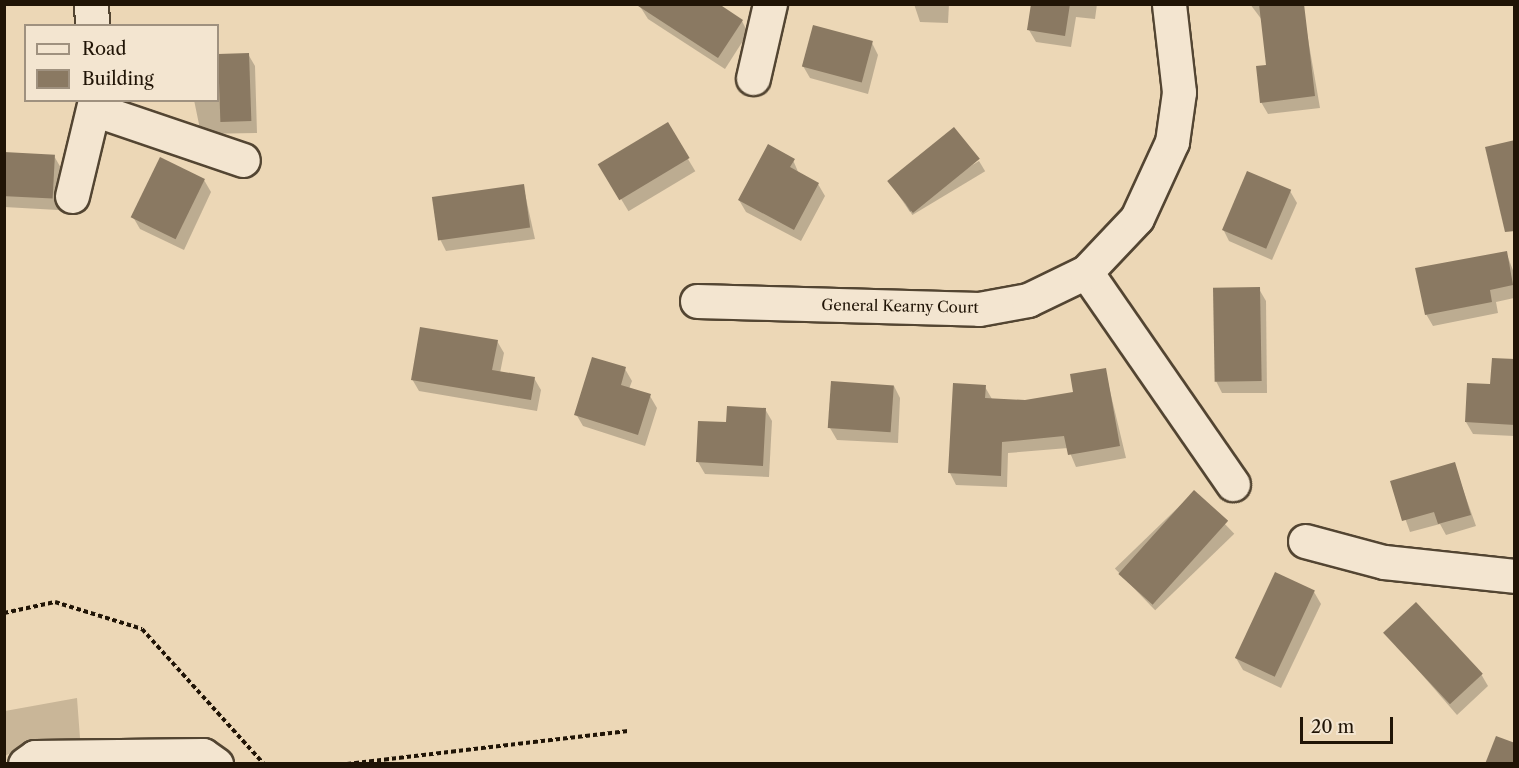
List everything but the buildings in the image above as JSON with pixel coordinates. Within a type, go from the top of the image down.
[{"type":"street","points":[[91,4],[92,24]]},
{"type":"street","points":[[753,78],[770,4]]},
{"type":"street","name":"General Kearny Court","points":[[697,301],[979,309],[1028,300],[1086,272],[1137,218],[1172,142],[1179,92],[1169,4]]},
{"type":"street","points":[[72,196],[84,133],[95,105],[243,160]]},
{"type":"street","points":[[1086,272],[1233,484]]},
{"type":"street","points":[[1305,541],[1384,562],[1515,576]]},
{"type":"street","points":[[25,764],[35,757],[203,755],[216,764]]},
{"type":"path","points":[[4,613],[56,602],[142,629],[264,764]]},
{"type":"path","points":[[347,764],[628,731]]},
{"type":"shaded area","points":[[77,698],[80,738],[29,743],[5,756],[5,711]]}]
